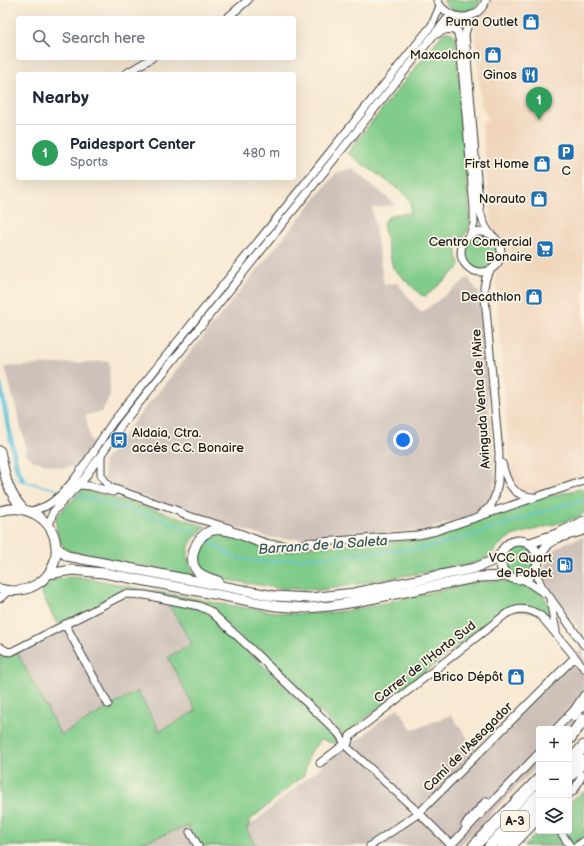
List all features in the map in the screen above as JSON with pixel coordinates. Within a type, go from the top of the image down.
[{"type":"highway","points":[[558,535],[579,528]]},
{"type":"highway","points":[[572,734],[584,719]]},
{"type":"highway","points":[[572,743],[584,730]]},
{"type":"highway","points":[[570,762],[584,746]]},
{"type":"highway","points":[[572,774],[584,761]]},
{"type":"highway","points":[[500,819],[522,789],[536,775]]},
{"type":"highway","name":"A-3","points":[[474,846],[536,782]]},
{"type":"highway","name":"A-3","points":[[490,846],[536,798]]},
{"type":"highway","points":[[503,846],[536,811]]},
{"type":"main road","points":[[0,452],[7,485],[13,497],[22,508]]},
{"type":"main road","points":[[0,511],[8,508],[22,508],[31,511],[49,526],[54,536],[56,547],[54,561],[48,574],[37,585],[23,591],[4,590]]},
{"type":"main road","points":[[579,528],[584,525]]},
{"type":"main road","points":[[310,598],[302,594],[230,584],[208,578],[198,572],[193,563],[193,554],[196,543],[204,535],[210,531],[218,529],[232,532],[270,545],[300,545],[312,543]]},
{"type":"main road","points":[[56,547],[67,556],[274,596],[310,598],[354,593],[475,568],[492,561],[501,554],[507,545],[512,542],[518,541],[530,543],[558,535]]},
{"type":"main road","points":[[48,574],[72,570],[104,574],[276,606],[307,608],[355,602],[478,577],[508,576],[523,579],[534,573],[537,568],[539,557],[548,544],[558,535]]},
{"type":"main road","points":[[530,543],[534,547],[539,557]]},
{"type":"main road","points":[[501,554],[501,566],[508,576]]},
{"type":"street","points":[[229,16],[248,0]]},
{"type":"street","points":[[451,15],[465,17],[472,15],[481,8],[486,0]]},
{"type":"street","points":[[31,511],[47,505],[68,486],[81,470],[113,422],[432,25],[438,3],[451,15],[458,32],[474,209],[474,224],[470,235],[461,246],[460,253],[465,266],[470,270],[484,273],[496,266],[500,260],[501,255],[499,244],[496,238],[490,234],[483,232],[470,235]]},
{"type":"street","points":[[49,526],[53,512],[77,486],[128,417],[451,15]]},
{"type":"street","points":[[472,15],[465,34],[480,216],[484,226],[490,234]]},
{"type":"street","points":[[432,38],[444,30],[458,32]]},
{"type":"street","points":[[128,72],[149,60]]},
{"type":"street","name":"Avinguda Venta de l'Aire","points":[[476,518],[491,506],[498,482],[499,453],[484,287],[490,270]]},
{"type":"street","points":[[499,453],[505,477],[508,484],[514,491],[527,497],[539,496]]},
{"type":"street","points":[[101,455],[100,471],[103,480],[109,487],[206,522],[231,528],[271,542],[283,544],[418,535],[436,531],[476,518],[584,480]]},
{"type":"street","points":[[77,486],[90,486],[112,492],[121,492]]},
{"type":"street","points":[[558,535],[584,520]]},
{"type":"street","points":[[537,568],[539,582],[552,602],[583,641]]},
{"type":"street","points":[[523,579],[539,589],[552,602],[556,634],[584,668]]},
{"type":"street","points":[[0,598],[4,590]]},
{"type":"street","points":[[0,647],[11,652],[125,594],[144,595],[200,606],[210,611],[248,646],[345,744],[419,813],[451,846],[536,756]]},
{"type":"street","name":"Carrer de l'Horta Sud","points":[[345,744],[350,736],[506,614],[514,610],[524,608],[533,611],[541,616],[556,634]]},
{"type":"street","points":[[65,624],[108,704]]},
{"type":"street","name":"Camí de l'Assagador","points":[[370,846],[419,813],[575,657]]},
{"type":"street","points":[[559,726],[574,710],[584,695]]},
{"type":"street","points":[[565,726],[584,704]]},
{"type":"street","points":[[320,764],[345,744]]},
{"type":"street","points":[[460,836],[460,832],[471,817],[536,749]]},
{"type":"street","points":[[572,786],[583,774]]},
{"type":"street","points":[[572,791],[583,774]]},
{"type":"street","points":[[514,846],[536,822]]},
{"type":"street","points":[[514,846],[536,828]]},
{"type":"street","points":[[190,832],[198,846]]},
{"type":"street","points":[[562,834],[570,846]]},
{"type":"street","points":[[577,846],[584,841]]},
{"type":"shaded area","name":"Centro Comercial Bonaire","points":[[491,0],[584,0],[584,475],[536,492],[522,491],[510,479],[495,272],[506,257],[505,241],[492,230],[482,124],[487,120],[486,113],[481,106],[474,19],[483,16],[490,6]]},
{"type":"shaded area","points":[[352,168],[396,205],[372,208],[384,285],[397,283],[421,313],[468,278],[479,293],[495,477],[491,500],[480,512],[428,530],[330,538],[287,539],[266,537],[111,486],[104,477],[103,462],[336,173]]},
{"type":"shaded area","points":[[109,361],[110,396],[101,412],[86,415],[90,440],[94,442],[79,466],[62,468],[32,460],[24,451],[27,450],[5,367]]},
{"type":"shaded area","points":[[584,537],[584,637],[542,577],[547,558],[557,548],[567,542]]},
{"type":"shaded area","points":[[132,597],[168,603],[192,644],[168,657],[196,712],[160,731],[137,692],[61,735],[17,652],[124,598]]},
{"type":"shaded area","points":[[584,647],[584,711],[571,726],[536,726],[536,767],[460,846],[256,846],[246,829],[340,751],[353,743],[398,708],[412,730],[451,715],[475,748]]},
{"type":"shaded area","points":[[188,826],[200,846],[133,846]]},
{"type":"green space","points":[[443,0],[481,0],[473,9],[462,12],[451,9]]},
{"type":"green space","points":[[444,32],[452,33],[456,39],[470,221],[469,227],[458,245],[457,251],[461,266],[426,296],[421,295],[393,268],[383,225],[388,218],[394,214],[411,213],[410,201],[401,191],[347,153]]},
{"type":"green space","points":[[481,235],[493,240],[498,252],[493,264],[481,269],[469,264],[464,252],[469,240]]},
{"type":"green space","points":[[584,488],[584,513],[580,517],[512,536],[502,542],[488,557],[478,563],[322,590],[278,588],[215,578],[204,573],[197,564],[198,550],[202,541],[205,537],[213,533],[309,547],[404,541],[430,537],[530,501]]},
{"type":"green space","points":[[83,489],[176,516],[207,527],[194,538],[188,549],[189,562],[196,577],[71,552],[65,549],[58,534],[56,517]]},
{"type":"green space","points":[[516,544],[522,544],[532,551],[535,560],[534,566],[528,573],[522,576],[516,576],[506,569],[503,563],[503,557],[510,547]]},
{"type":"green space","points":[[70,577],[85,578],[222,604],[290,614],[328,613],[358,609],[482,581],[518,583],[527,585],[542,594],[548,606],[550,625],[540,613],[505,609],[344,735],[206,605],[134,591],[57,624],[40,590],[53,580]]},
{"type":"green space","points":[[168,603],[201,609],[208,613],[332,731],[337,742],[331,743],[321,739],[309,754],[304,775],[249,821],[249,826],[246,829],[256,846],[200,846],[188,826],[133,846],[0,846],[0,651],[5,658],[17,652],[61,735],[137,691],[160,731],[196,711],[168,657],[192,644]]},
{"type":"green space","points":[[584,792],[584,846],[524,846],[536,834],[572,834],[572,800]]},
{"type":"waterway","points":[[0,385],[17,469],[23,480]]},
{"type":"waterway","name":"Barranc de la Saleta","points":[[9,477],[62,491]]},
{"type":"waterway","name":"Barranc de la Saleta","points":[[73,494],[164,520],[192,531],[198,535]]},
{"type":"waterway","name":"Barranc de la Saleta","points":[[205,539],[236,558],[262,562],[424,548],[464,538],[547,510],[584,500]]},
{"type":"place","name":"Puma Outlet","points":[[531,22]]},
{"type":"place","name":"Maxcolchon","points":[[493,55]]},
{"type":"place","name":"Ginos","points":[[530,75]]},
{"type":"place","name":"Paidesport Center","points":[[539,120]]},
{"type":"place","name":"C","points":[[566,152]]},
{"type":"place","name":"First Home","points":[[542,164]]},
{"type":"place","name":"Norauto","points":[[539,199]]},
{"type":"place","name":"Centro Comercial Bonaire","points":[[545,249]]},
{"type":"place","name":"Decathlon","points":[[534,297]]},
{"type":"place","name":"Aldaia, Ctra. accés C.C. Bonaire","points":[[119,440]]},
{"type":"place","name":"VCC Quart de Poblet","points":[[565,565]]},
{"type":"place","name":"Brico Dépôt","points":[[516,677]]}]
